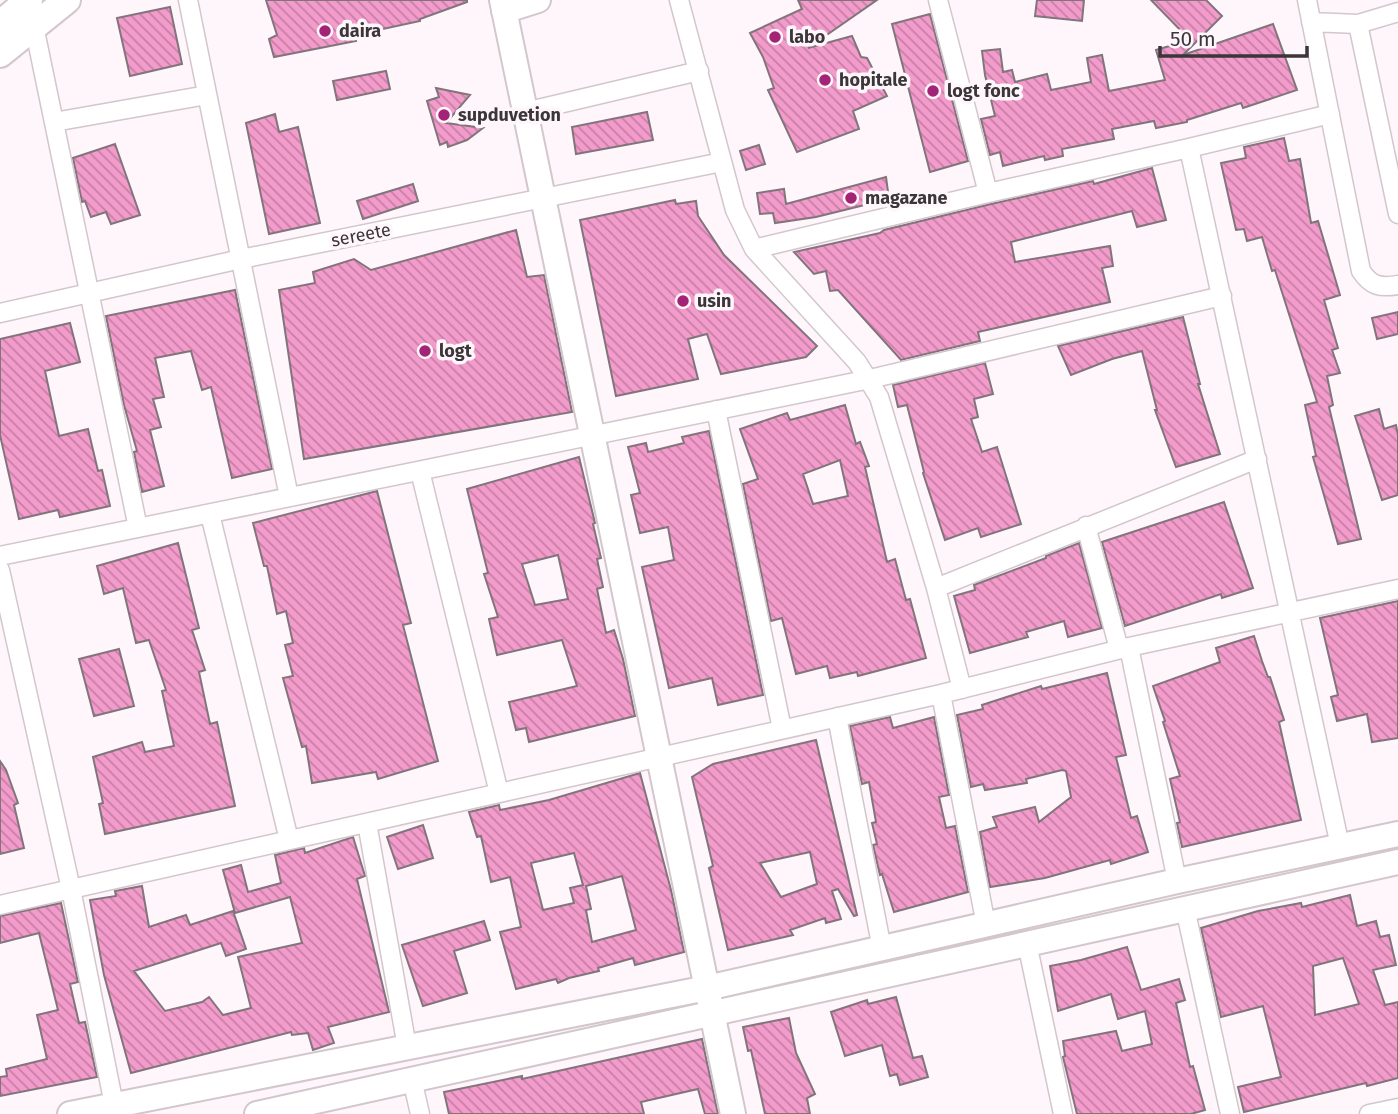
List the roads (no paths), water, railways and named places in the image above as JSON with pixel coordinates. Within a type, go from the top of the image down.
[{"type":"main road","points":[[0,24],[29,10],[67,0]]},
{"type":"main road","points":[[538,0],[503,5],[733,1114]]},
{"type":"main road","points":[[0,54],[29,10]]},
{"type":"main road","points":[[70,1114],[707,988],[1177,881],[1398,834]]},
{"type":"main road","points":[[257,1114],[329,1106],[412,1079],[1398,862]]},
{"type":"street","points":[[188,0],[289,497]]},
{"type":"street","points":[[679,0],[735,210],[754,249],[870,379],[886,415],[962,689]]},
{"type":"street","points":[[939,0],[988,193]]},
{"type":"street","points":[[1307,0],[1361,271],[1375,286],[1398,285]]},
{"type":"street","points":[[29,10],[138,528]]},
{"type":"street","points":[[1311,22],[1357,24],[1397,18]]},
{"type":"street","points":[[1357,24],[1398,214]]},
{"type":"street","points":[[525,112],[699,71]]},
{"type":"street","points":[[54,122],[207,95]]},
{"type":"street","points":[[754,249],[1330,114]]},
{"type":"street","points":[[1189,149],[1340,846]]},
{"type":"street","name":"sereete","points":[[0,313],[241,259],[722,162]]},
{"type":"street","points":[[0,556],[870,379],[1222,296]]},
{"type":"street","points":[[716,410],[782,729]]},
{"type":"street","points":[[936,588],[1257,459]]},
{"type":"street","points":[[421,471],[499,793]]},
{"type":"street","points":[[210,513],[289,840]]},
{"type":"street","points":[[1086,526],[1124,648],[1177,881]]},
{"type":"street","points":[[0,570],[71,889],[114,1105]]},
{"type":"street","points":[[0,905],[941,694],[1124,648],[1398,589]]},
{"type":"street","points":[[941,694],[986,925]]},
{"type":"street","points":[[837,716],[882,948]]},
{"type":"street","points":[[367,822],[407,1047]]},
{"type":"street","points":[[1185,908],[1230,1114]]},
{"type":"street","points":[[1027,943],[1063,1114]]},
{"type":"street","points":[[412,1079],[420,1114]]},
{"type":"street","points":[[1369,1114],[1396,1110]]},
{"type":"place","name":"daira","points":[[325,31]]},
{"type":"place","name":"labo","points":[[775,37]]},
{"type":"place","name":"hopitale","points":[[825,80]]},
{"type":"place","name":"logt fonc","points":[[933,91]]},
{"type":"place","name":"supduvetion","points":[[444,115]]},
{"type":"place","name":"magazane","points":[[851,198]]},
{"type":"place","name":"usin","points":[[683,301]]},
{"type":"place","name":"logt","points":[[425,351]]}]
